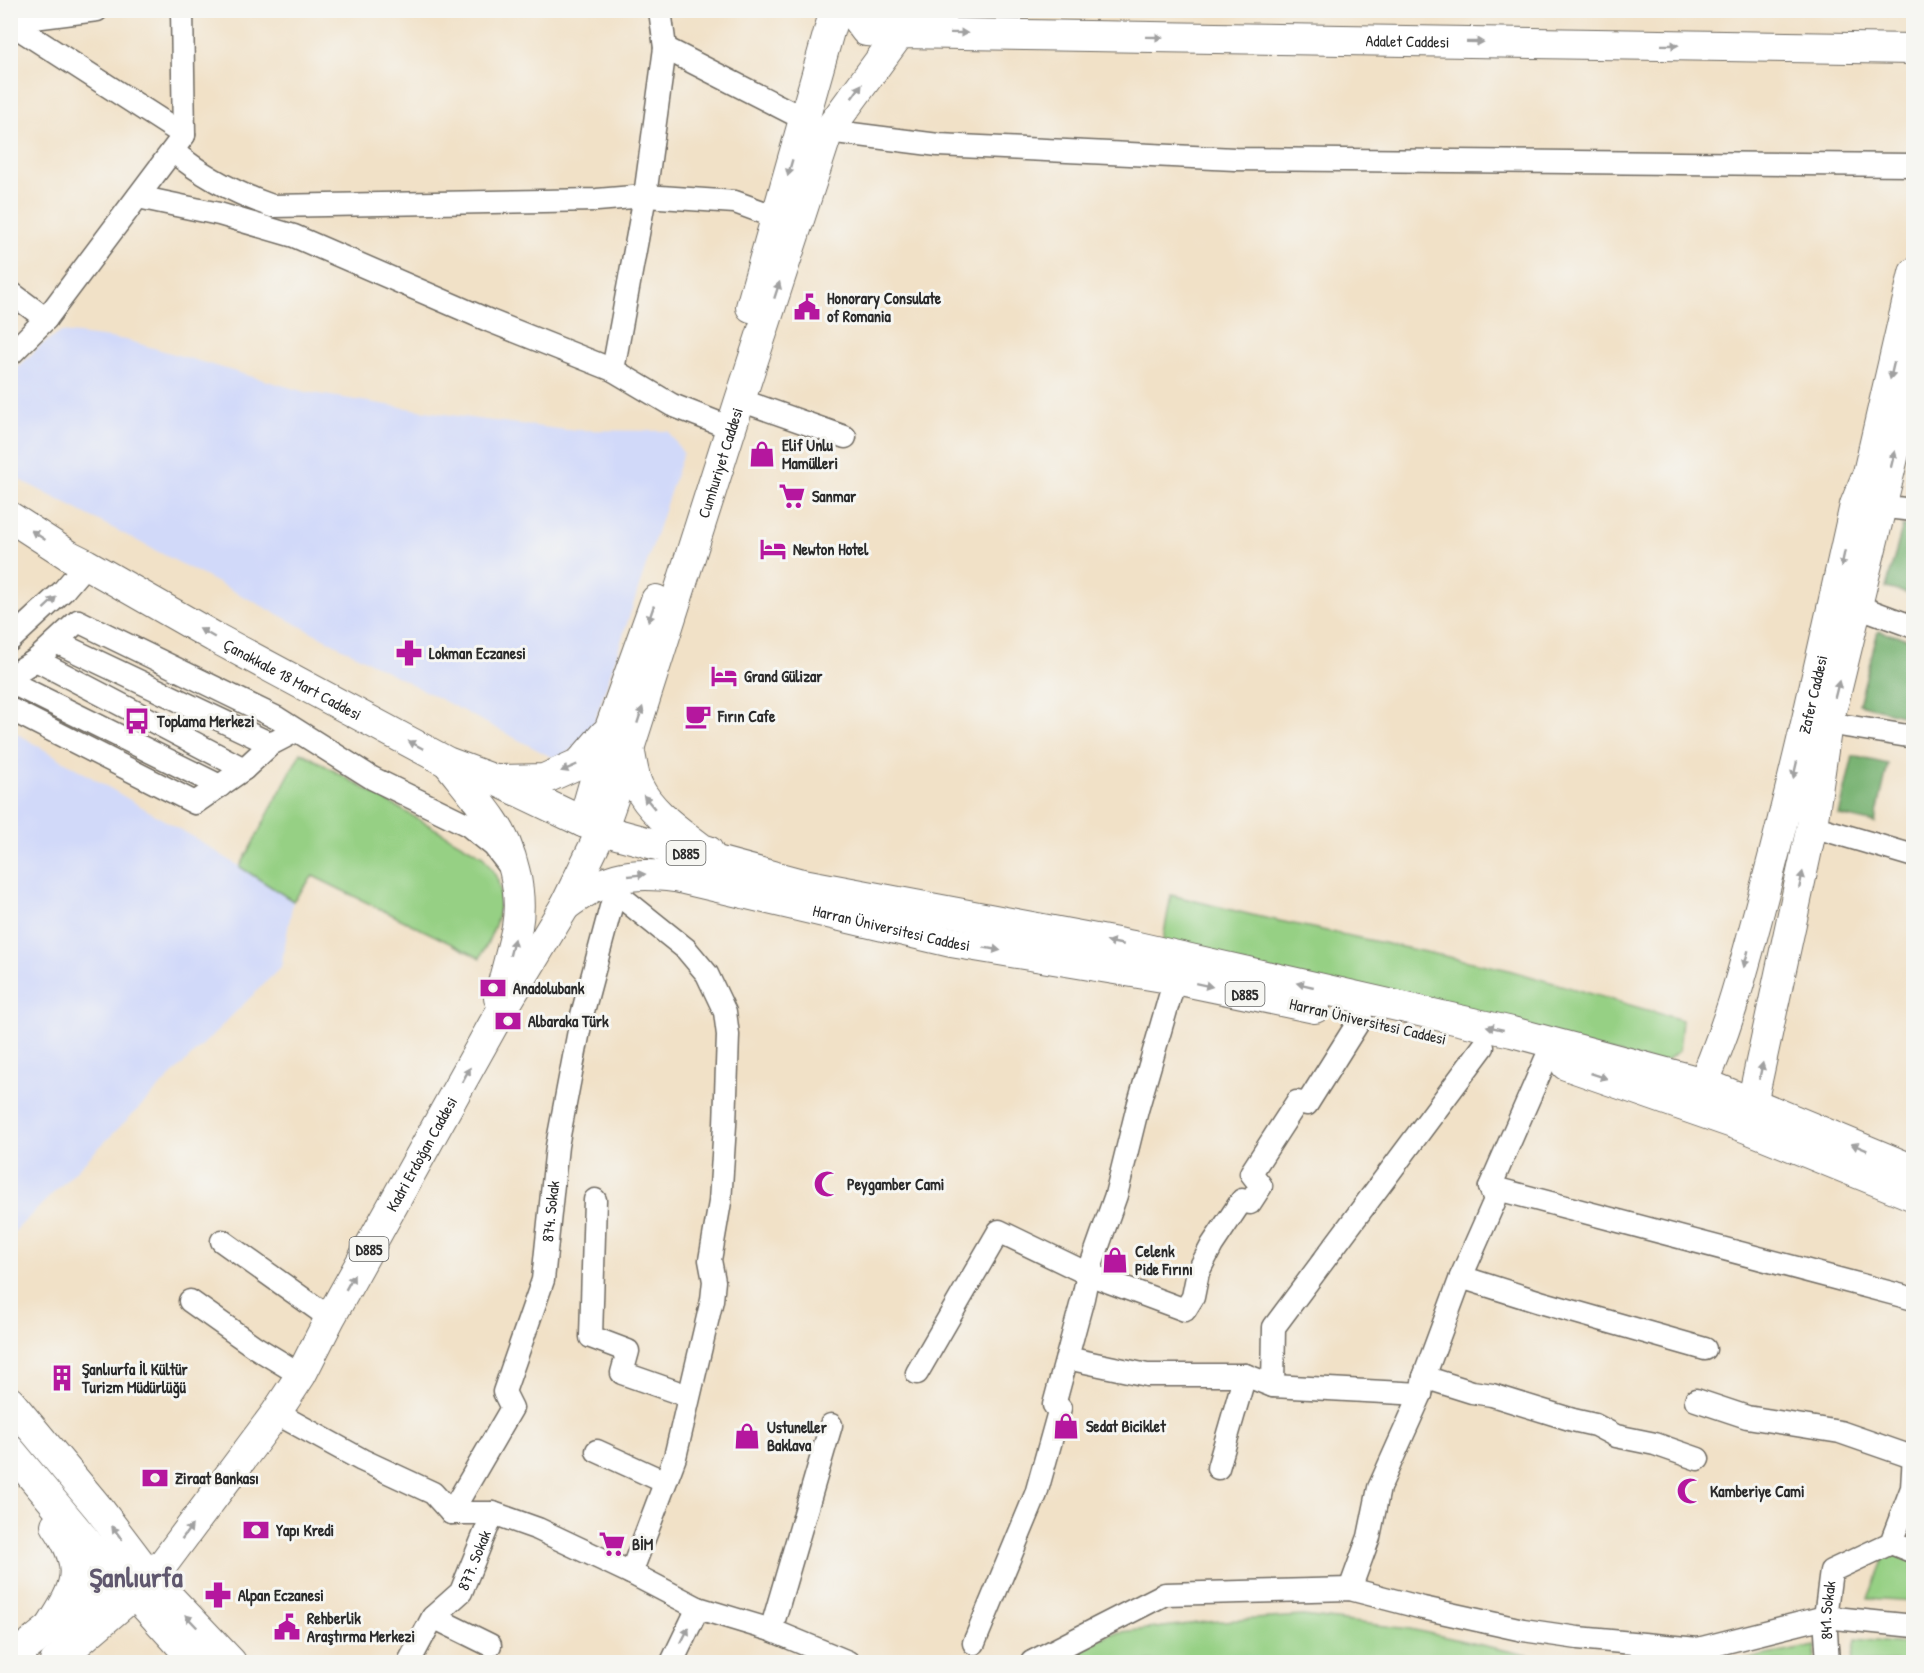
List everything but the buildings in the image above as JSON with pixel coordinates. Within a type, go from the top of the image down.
[{"type":"main road","name":"Cumhuriyet Caddesi","points":[[619,738],[740,400],[816,125],[835,10]]},
{"type":"main road","name":"Adalet Caddesi","points":[[850,10],[866,31],[905,22],[1914,49]]},
{"type":"main road","name":"Cumhuriyet Caddesi","points":[[565,906],[718,423],[776,217],[816,125],[905,22]]},
{"type":"main road","name":"Zafer Caddesi","points":[[1750,1116],[1812,826],[1827,723],[1857,606],[1868,505],[1868,473],[1914,273]]},
{"type":"main road","name":"Zafer Caddesi","points":[[1698,1096],[1734,1004],[1868,505],[1912,388]]},
{"type":"main road","name":"Çanakkale 18 Mart Caddesi","points":[[10,517],[70,556],[214,637],[447,762],[495,780],[592,826]]},
{"type":"main road","points":[[495,780],[544,779],[580,763],[619,738],[637,784],[646,800],[669,824],[702,849],[789,881]]},
{"type":"main road","points":[[447,762],[495,823],[514,873],[518,903],[517,925],[493,1025]]},
{"type":"main road","name":"D885","points":[[592,826],[789,881]]},
{"type":"main road","name":"Harran Üniversitesi Caddesi","points":[[565,906],[600,883],[647,874],[675,877],[951,942],[1175,979],[1546,1059],[1698,1096]]},
{"type":"main road","name":"Harran Üniversitesi Caddesi","points":[[789,881],[1132,946],[1512,1032],[1750,1116],[1914,1170]]},
{"type":"main road","name":"Kadri Erdoğan Caddesi","points":[[135,1578],[276,1413],[301,1375],[330,1318],[493,1025],[565,906]]},
{"type":"main road","name":"Harran Üniversitesi Caddesi","points":[[1750,1116],[1914,1196]]},
{"type":"main road","points":[[10,1402],[99,1509],[135,1578],[195,1662]]},
{"type":"main road","points":[[10,1450],[135,1578],[231,1662]]},
{"type":"main road","points":[[10,1458],[69,1543],[74,1560],[75,1580],[67,1602],[50,1628]]},
{"type":"main road","points":[[10,1660],[50,1628],[135,1578]]},
{"type":"main road","points":[[55,1662],[90,1633],[135,1578]]},
{"type":"main road","points":[[90,1633],[109,1625],[130,1624],[146,1629],[195,1662]]},
{"type":"street","points":[[10,22],[96,10]]},
{"type":"street","points":[[10,356],[46,319],[178,143],[182,10]]},
{"type":"street","points":[[614,370],[645,196],[665,48],[660,10]]},
{"type":"street","points":[[10,22],[178,143],[190,166],[238,194],[272,206],[597,200],[645,196],[735,202],[776,217]]},
{"type":"street","points":[[665,48],[816,125],[938,144],[1235,159],[1914,165]]},
{"type":"street","points":[[138,197],[219,214],[294,236],[490,321],[614,370],[672,405],[718,423]]},
{"type":"street","points":[[10,292],[46,319]]},
{"type":"street","points":[[740,400],[846,437]]},
{"type":"street","points":[[1868,505],[1914,510]]},
{"type":"street","points":[[10,640],[63,591],[86,564]]},
{"type":"street","points":[[1857,606],[1914,627]]},
{"type":"street","points":[[10,676],[36,660],[78,621],[278,718],[372,778],[468,825],[494,846],[514,873]]},
{"type":"street","points":[[56,642],[271,744]]},
{"type":"street","points":[[36,660],[244,769]]},
{"type":"street","points":[[10,682],[220,786]]},
{"type":"street","points":[[10,709],[195,803],[244,769],[271,744],[296,731]]},
{"type":"street","points":[[1827,723],[1914,737]]},
{"type":"street","points":[[1812,826],[1914,856]]},
{"type":"street","name":"874. Sokak","points":[[451,1513],[512,1408],[504,1392],[543,1280],[559,1135],[582,1015],[615,892],[686,949],[707,974],[724,1012],[728,1035],[720,1202],[710,1260],[714,1281],[712,1300],[688,1396]]},
{"type":"street","points":[[974,1642],[1036,1494],[1060,1408],[1054,1405],[1088,1274],[1116,1195],[1137,1110],[1175,979]]},
{"type":"street","points":[[917,1373],[999,1231],[1088,1274],[1185,1310],[1193,1297],[1198,1272],[1212,1245],[1242,1200],[1250,1203],[1261,1186],[1251,1173],[1297,1102],[1308,1104],[1361,1018]]},
{"type":"street","points":[[1273,1386],[1274,1327],[1483,1047]]},
{"type":"street","points":[[1350,1589],[1369,1537],[1379,1488],[1423,1385],[1461,1277],[1495,1200],[1490,1187],[1546,1059]]},
{"type":"street","points":[[1490,1187],[1914,1299]]},
{"type":"street","points":[[596,1200],[591,1337],[628,1351],[622,1373],[688,1396],[675,1456],[630,1574]]},
{"type":"street","points":[[222,1241],[330,1318]]},
{"type":"street","points":[[1461,1277],[1706,1349]]},
{"type":"street","points":[[190,1301],[255,1347],[301,1375]]},
{"type":"street","points":[[1067,1358],[1146,1375],[1245,1375],[1273,1386],[1423,1385],[1492,1395],[1595,1425],[1616,1437],[1655,1444],[1698,1459]]},
{"type":"street","points":[[1218,1468],[1245,1375]]},
{"type":"street","points":[[1696,1400],[1747,1417],[1840,1432],[1913,1456],[1912,1488],[1891,1543],[1914,1552]]},
{"type":"street","points":[[276,1413],[362,1461],[433,1493],[451,1513],[493,1513],[538,1529],[698,1608],[771,1630],[848,1662]]},
{"type":"street","points":[[771,1630],[831,1425]]},
{"type":"street","points":[[597,1451],[665,1482]]},
{"type":"street","name":"877. Sokak","points":[[409,1662],[433,1617],[461,1592],[493,1513]]},
{"type":"street","name":"841. Sokak","points":[[1827,1662],[1825,1617],[1831,1571],[1891,1543]]},
{"type":"street","points":[[1032,1662],[1165,1594],[1350,1589],[1523,1630],[1578,1638],[1698,1649],[1825,1617],[1914,1626]]},
{"type":"street","points":[[672,1662],[698,1608]]},
{"type":"street","points":[[433,1617],[490,1646]]},
{"type":"shaded area","points":[[61,332],[126,340],[305,392],[477,419],[567,430],[668,431],[683,453],[590,736],[557,760],[11,475],[11,374],[41,345]]},
{"type":"shaded area","points":[[11,730],[198,840],[293,901],[281,967],[11,1235]]},
{"type":"green space","points":[[1903,525],[1913,528],[1913,595],[1886,588]]},
{"type":"green space","points":[[1878,631],[1913,640],[1913,683],[1905,716],[1859,704]]},
{"type":"green space","points":[[301,752],[483,856],[498,881],[500,901],[496,921],[480,958],[313,876],[293,901],[240,867]]},
{"type":"green space","points":[[1853,756],[1888,764],[1875,823],[1839,815]]},
{"type":"green space","points":[[1171,895],[1256,916],[1505,969],[1682,1020],[1679,1051],[1662,1064],[1162,945]]},
{"type":"green space","points":[[1887,1551],[1913,1561],[1913,1601],[1868,1598]]},
{"type":"green space","points":[[1303,1616],[1410,1629],[1557,1662],[1055,1662],[1113,1633],[1206,1622]]},
{"type":"green space","points":[[1856,1639],[1913,1645],[1913,1662],[1852,1662]]},
{"type":"green space","points":[[1816,1646],[1814,1662],[1738,1662],[1762,1656]]},
{"type":"waterway","points":[[1214,1662],[1230,1657],[1270,1662]]},
{"type":"place","name":"Honorary Consulate of Romania","points":[[807,307]]},
{"type":"place","name":"Elif Unlu Mamülleri","points":[[762,454]]},
{"type":"place","name":"Sanmar","points":[[792,496]]},
{"type":"place","name":"Newton Hotel","points":[[773,549]]},
{"type":"place","name":"Lokman Eczanesi","points":[[409,653]]},
{"type":"place","name":"Grand Gülizar","points":[[724,676]]},
{"type":"place","name":"Fırın Cafe","points":[[698,716]]},
{"type":"place","name":"Toplama Merkezi","points":[[137,721]]},
{"type":"place","name":"Anadolubank","points":[[493,988]]},
{"type":"place","name":"Albaraka Türk","points":[[508,1021]]},
{"type":"place","name":"Peygamber Cami","points":[[827,1184]]},
{"type":"place","name":"Celenk Pide Fırını","points":[[1115,1260]]},
{"type":"place","name":"Şanlıurfa İl Kültür Turizm Müdürlüğü","points":[[62,1378]]},
{"type":"place","name":"Sedat Biciklet","points":[[1066,1426]]},
{"type":"place","name":"Ustuneller Baklava","points":[[747,1436]]},
{"type":"place","name":"Ziraat Bankası","points":[[155,1478]]},
{"type":"place","name":"Kamberiye Cami","points":[[1690,1491]]},
{"type":"place","name":"Yapı Kredi","points":[[256,1530]]},
{"type":"place","name":"BİM","points":[[612,1544]]},
{"type":"place","name":"Alpan Eczanesi","points":[[218,1595]]},
{"type":"place","name":"Rehberlik Araştırma Merkezi","points":[[287,1627]]},
{"type":"district","name":"Şanlıurfa","points":[[136,1577]]}]
